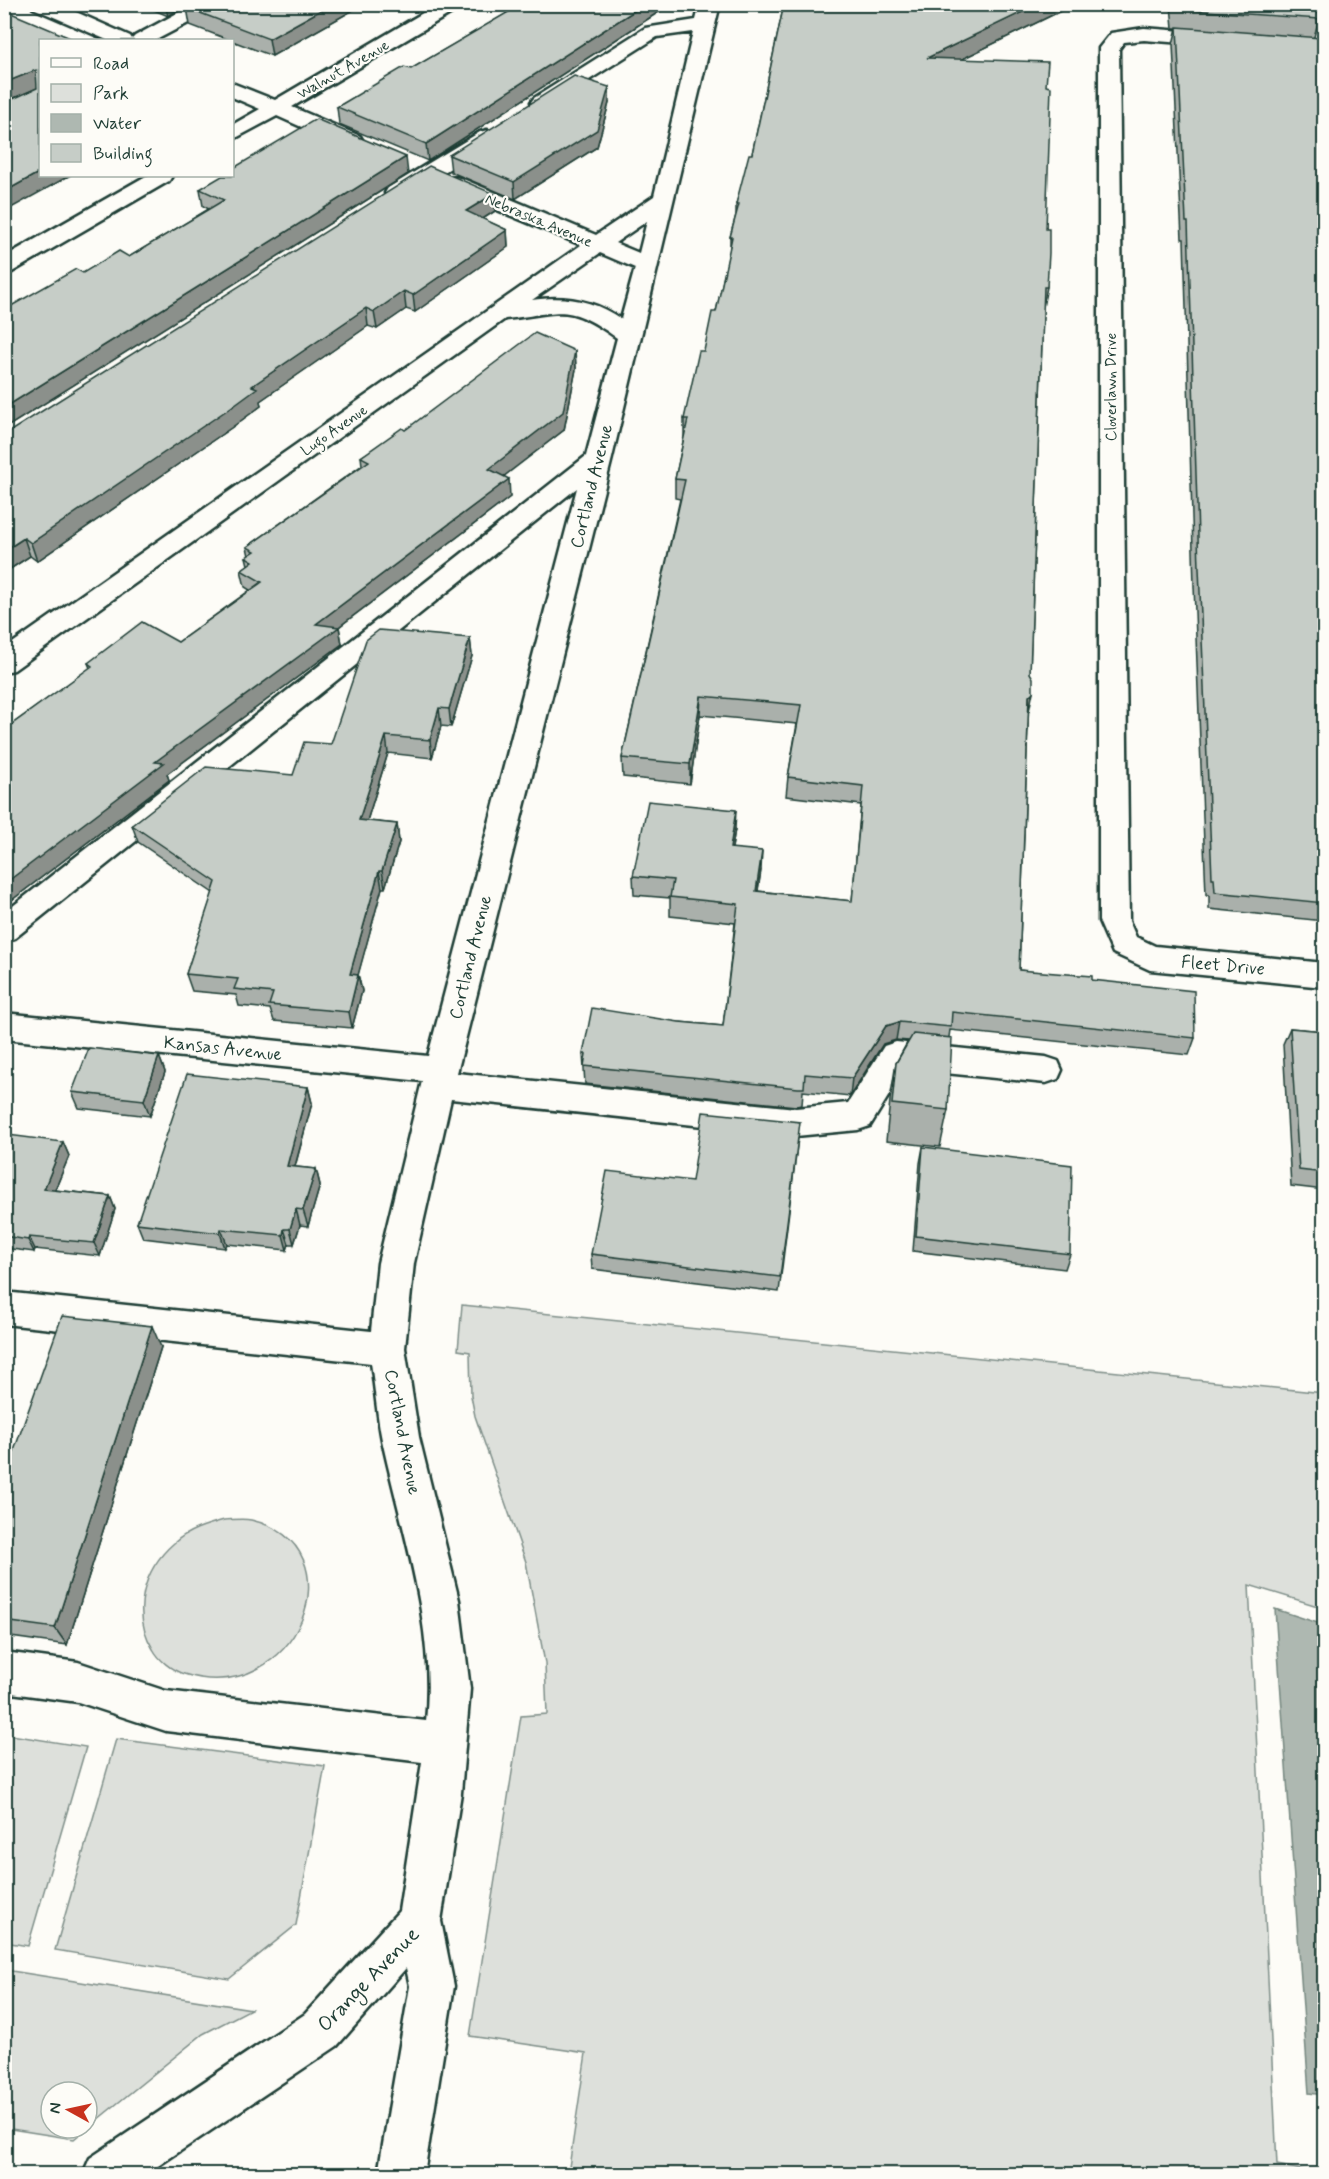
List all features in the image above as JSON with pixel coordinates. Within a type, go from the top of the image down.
[{"type":"street","points":[[40,4],[121,39]]},
{"type":"street","points":[[144,39],[210,4]]},
{"type":"street","name":"Walnut Avenue","points":[[234,133],[453,4]]},
{"type":"street","points":[[526,112],[652,32],[707,15]]},
{"type":"street","name":"Cortland Avenue","points":[[419,1921],[440,1793],[450,1689],[439,1600],[400,1437],[387,1348],[396,1263],[440,1077],[664,199],[707,15]]},
{"type":"street","name":"Cloverlawn Drive","points":[[1124,945],[1114,921],[1109,48],[1118,37],[1144,34],[1245,41]]},
{"type":"street","points":[[234,90],[374,150]]},
{"type":"street","points":[[378,205],[506,124]]},
{"type":"street","name":"Nebraska Avenue","points":[[406,164],[647,265]]},
{"type":"street","points":[[4,267],[159,177]]},
{"type":"street","name":"Lugo Avenue","points":[[4,663],[498,313],[664,199]]},
{"type":"street","points":[[498,313],[546,306],[580,307],[594,313],[628,335]]},
{"type":"street","points":[[4,930],[599,458]]},
{"type":"street","name":"Fleet Drive","points":[[1124,945],[1150,958],[1324,975]]},
{"type":"street","name":"Kansas Avenue","points":[[4,1026],[440,1077],[796,1122],[858,1116],[896,1055],[1046,1070]]},
{"type":"street","points":[[4,1308],[387,1348]]},
{"type":"street","points":[[4,1672],[78,1682],[166,1711],[445,1744]]},
{"type":"street","name":"Orange Avenue","points":[[106,2175],[321,2030],[419,1921]]},
{"type":"street","name":"Orange Avenue","points":[[402,2175],[432,1986],[419,1921]]},
{"type":"green space","points":[[462,1305],[1324,1393],[1324,1608],[1249,1585],[1277,2165],[1324,2174],[568,2174],[586,2053],[470,2036],[521,1716],[547,1714],[545,1663],[526,1562],[475,1416],[471,1396],[470,1352],[458,1350]]},
{"type":"green space","points":[[224,1520],[251,1520],[285,1536],[304,1560],[309,1590],[302,1620],[284,1648],[257,1669],[224,1679],[184,1674],[166,1664],[159,1657],[146,1635],[142,1607],[144,1593],[155,1566],[179,1538],[191,1531]]},
{"type":"green space","points":[[5,1734],[86,1747],[28,1946],[5,1942]]},
{"type":"green space","points":[[116,1739],[325,1766],[296,1925],[229,1979],[55,1950]]},
{"type":"green space","points":[[5,1970],[251,2009],[203,2034],[99,2119],[99,2080],[39,2080],[39,2133],[5,2128]]},
{"type":"water","points":[[1275,1609],[1324,1625],[1324,2095],[1309,2093]]},
{"type":"building","points":[[193,4],[332,4],[269,39],[187,8]]},
{"type":"building","points":[[510,4],[645,4],[426,144],[337,107],[404,67],[411,69],[512,10],[505,8]]},
{"type":"building","points":[[784,4],[1039,4],[927,58],[1048,62],[1046,86],[1051,87],[1046,229],[1049,229],[1049,253],[1047,287],[1044,287],[1030,673],[1033,678],[1033,692],[1029,696],[1019,970],[1092,976],[1092,980],[1194,991],[1195,1038],[952,1012],[951,1027],[899,1022],[886,1026],[852,1078],[805,1074],[804,1088],[584,1066],[586,1054],[583,1054],[592,1008],[679,1022],[723,1026],[738,904],[670,897],[673,880],[633,876],[648,801],[736,810],[730,848],[762,851],[756,891],[852,901],[863,786],[788,777],[801,705],[701,696],[690,764],[622,758],[685,480],[675,479],[688,419],[684,419],[699,351],[704,351],[712,312],[716,312],[732,237],[730,237],[739,204],[736,204],[749,154],[752,154]]},
{"type":"building","points":[[1176,4],[1317,4],[1319,19],[1177,9]]},
{"type":"building","points":[[4,10],[73,39],[39,39],[39,173],[4,192],[4,103],[37,88],[36,70],[4,83]]},
{"type":"building","points":[[1177,27],[1321,38],[1324,65],[1324,903],[1215,892],[1214,878],[1212,878],[1188,222],[1186,222]]},
{"type":"building","points":[[574,76],[609,87],[597,130],[514,182],[449,155]]},
{"type":"building","points":[[316,119],[406,157],[4,408],[4,310],[76,269],[83,273],[119,251],[129,257],[224,200],[200,189],[220,177],[234,177],[234,168]]},
{"type":"building","points":[[429,166],[494,194],[466,211],[507,230],[413,295],[404,291],[374,312],[366,308],[252,386],[257,388],[227,410],[31,543],[24,538],[4,551],[4,433],[9,432]]},
{"type":"building","points":[[535,333],[575,351],[563,412],[489,469],[509,479],[316,624],[339,627],[155,762],[164,763],[4,884],[4,730],[92,666],[88,663],[142,622],[178,642],[262,582],[241,570],[253,561],[246,557],[255,551],[247,547],[369,461],[361,457],[402,428],[405,430]]},
{"type":"building","points":[[379,630],[470,638],[449,709],[439,708],[430,740],[386,736],[359,820],[397,824],[382,871],[379,871],[350,974],[358,975],[349,1012],[269,1005],[273,993],[234,989],[238,979],[186,974],[216,882],[132,825],[206,767],[293,775],[304,742],[331,744],[366,640]]},
{"type":"building","points":[[1290,1028],[1324,1031],[1324,1173],[1299,1170]]},
{"type":"building","points":[[913,1034],[952,1038],[948,1110],[892,1104],[896,1063]]},
{"type":"building","points":[[89,1048],[159,1056],[144,1100],[72,1092]]},
{"type":"building","points":[[187,1074],[308,1087],[287,1166],[316,1169],[303,1210],[296,1209],[290,1229],[284,1229],[283,1235],[221,1229],[220,1233],[137,1223]]},
{"type":"building","points":[[703,1112],[800,1122],[780,1277],[591,1254],[607,1171],[692,1181]]},
{"type":"building","points":[[8,1135],[63,1142],[44,1189],[110,1196],[94,1243],[29,1237],[28,1240],[4,1236],[4,1142]]},
{"type":"building","points":[[923,1147],[1072,1165],[1070,1254],[916,1236]]},
{"type":"building","points":[[62,1316],[152,1326],[55,1628],[4,1621],[4,1479]]}]
